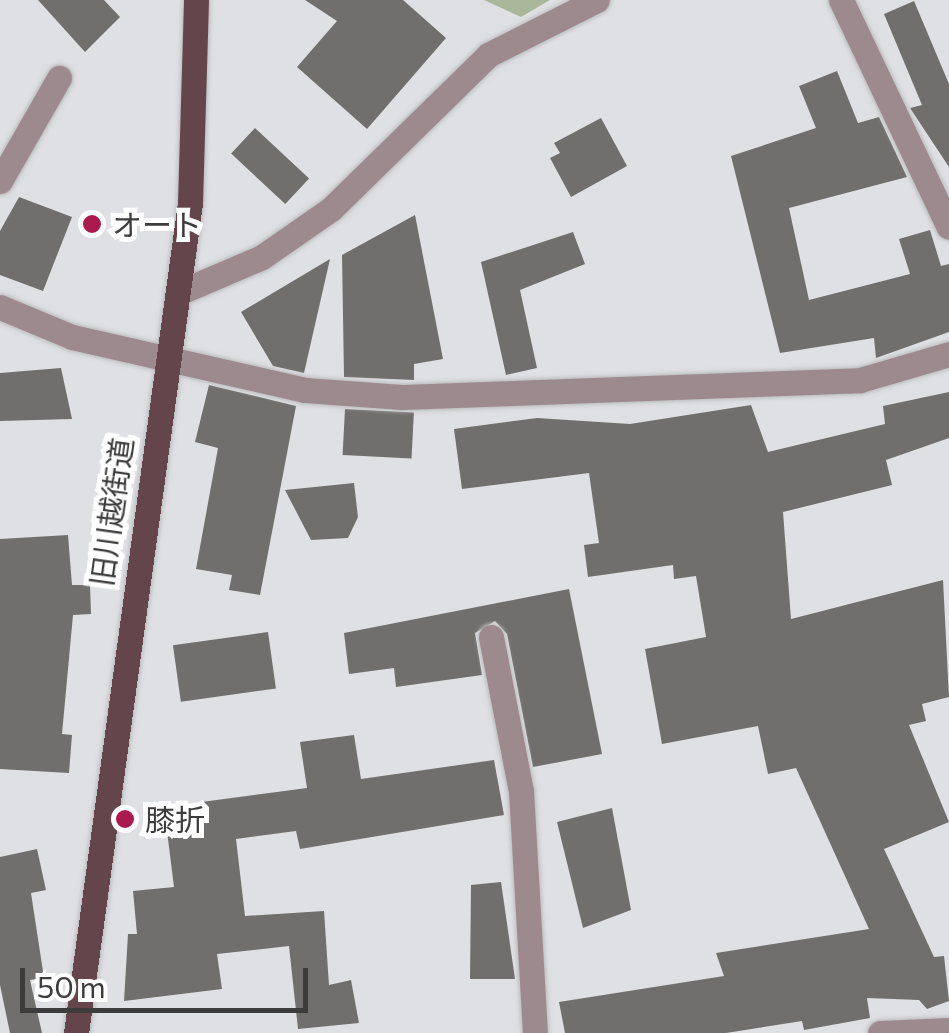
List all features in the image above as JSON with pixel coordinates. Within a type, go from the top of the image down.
[{"type":"main road","name":"旧川越街道","points":[[76,1033],[166,356],[178,293],[198,116],[196,0]]},
{"type":"street","points":[[178,293],[222,278],[303,228],[381,166],[488,55],[598,0]]},
{"type":"street","points":[[841,0],[949,227]]},
{"type":"street","points":[[0,180],[59,78]]},
{"type":"street","points":[[0,307],[72,336],[304,390],[402,398],[860,380],[949,354]]},
{"type":"street","points":[[490,637],[521,791],[535,1033]]},
{"type":"street","points":[[880,1033],[949,1030]]},
{"type":"green space","points":[[484,0],[550,0],[521,17]]},
{"type":"building","points":[[38,0],[104,0],[120,17],[85,52]]},
{"type":"building","points":[[305,0],[403,0],[446,38],[367,129],[297,67],[337,21]]},
{"type":"building","points":[[914,1],[949,84],[949,167],[910,108],[922,105],[884,14]]},
{"type":"building","points":[[837,71],[858,123],[879,117],[907,177],[789,208],[809,300],[910,274],[899,239],[930,230],[941,266],[949,264],[949,332],[876,358],[874,338],[780,353],[731,156],[816,128],[799,86]]},
{"type":"building","points":[[601,118],[627,166],[571,197],[550,158],[560,153],[554,143]]},
{"type":"building","points":[[255,128],[309,178],[285,204],[231,154]]},
{"type":"building","points":[[19,197],[72,217],[43,291],[0,275],[0,231]]},
{"type":"building","points":[[415,215],[443,359],[414,364],[414,380],[344,377],[342,255]]},
{"type":"building","points":[[573,232],[585,264],[520,290],[537,368],[506,375],[481,262]]},
{"type":"building","points":[[330,259],[304,373],[273,366],[241,312]]},
{"type":"building","points":[[61,368],[72,419],[0,421],[0,373]]},
{"type":"building","points":[[209,385],[296,406],[260,595],[229,590],[232,575],[196,569],[218,448],[195,442]]},
{"type":"building","points":[[949,392],[949,438],[886,460],[892,485],[783,512],[791,619],[943,580],[949,697],[922,704],[926,721],[909,725],[949,822],[884,849],[934,957],[944,956],[949,1001],[927,1009],[919,1000],[867,998],[870,1018],[804,1030],[802,1021],[726,1033],[565,1033],[559,1002],[724,976],[716,953],[869,929],[796,768],[768,774],[758,726],[662,744],[645,649],[706,637],[696,576],[674,579],[673,565],[588,577],[584,545],[599,543],[589,473],[462,489],[454,429],[537,418],[630,424],[751,405],[768,452],[885,424],[883,406]]},
{"type":"building","points":[[345,409],[414,413],[411,459],[343,455]]},
{"type":"building","points":[[354,483],[358,517],[348,538],[311,540],[285,490]]},
{"type":"building","points":[[68,535],[72,585],[90,585],[91,614],[73,615],[62,734],[72,735],[69,773],[0,769],[0,539]]},
{"type":"building","points":[[569,589],[602,754],[533,767],[507,634],[495,621],[475,633],[482,675],[396,687],[394,668],[349,674],[344,633]]},
{"type":"building","points":[[268,632],[276,688],[181,702],[173,645]]},
{"type":"building","points":[[354,735],[361,779],[494,760],[504,815],[300,849],[296,831],[236,839],[245,916],[324,911],[329,985],[351,980],[359,1023],[298,1029],[289,946],[217,954],[222,989],[124,1001],[128,934],[137,934],[133,891],[174,887],[164,807],[307,788],[300,742]]},
{"type":"building","points":[[612,808],[631,910],[583,928],[557,822]]},
{"type":"building","points":[[37,849],[46,890],[31,893],[44,978],[30,980],[42,1033],[10,1033],[0,985],[0,857]]},
{"type":"building","points":[[501,882],[515,979],[470,979],[471,885]]},
{"type":"place","name":"オート","points":[[92,224]]},
{"type":"place","name":"膝折","points":[[125,819]]}]
